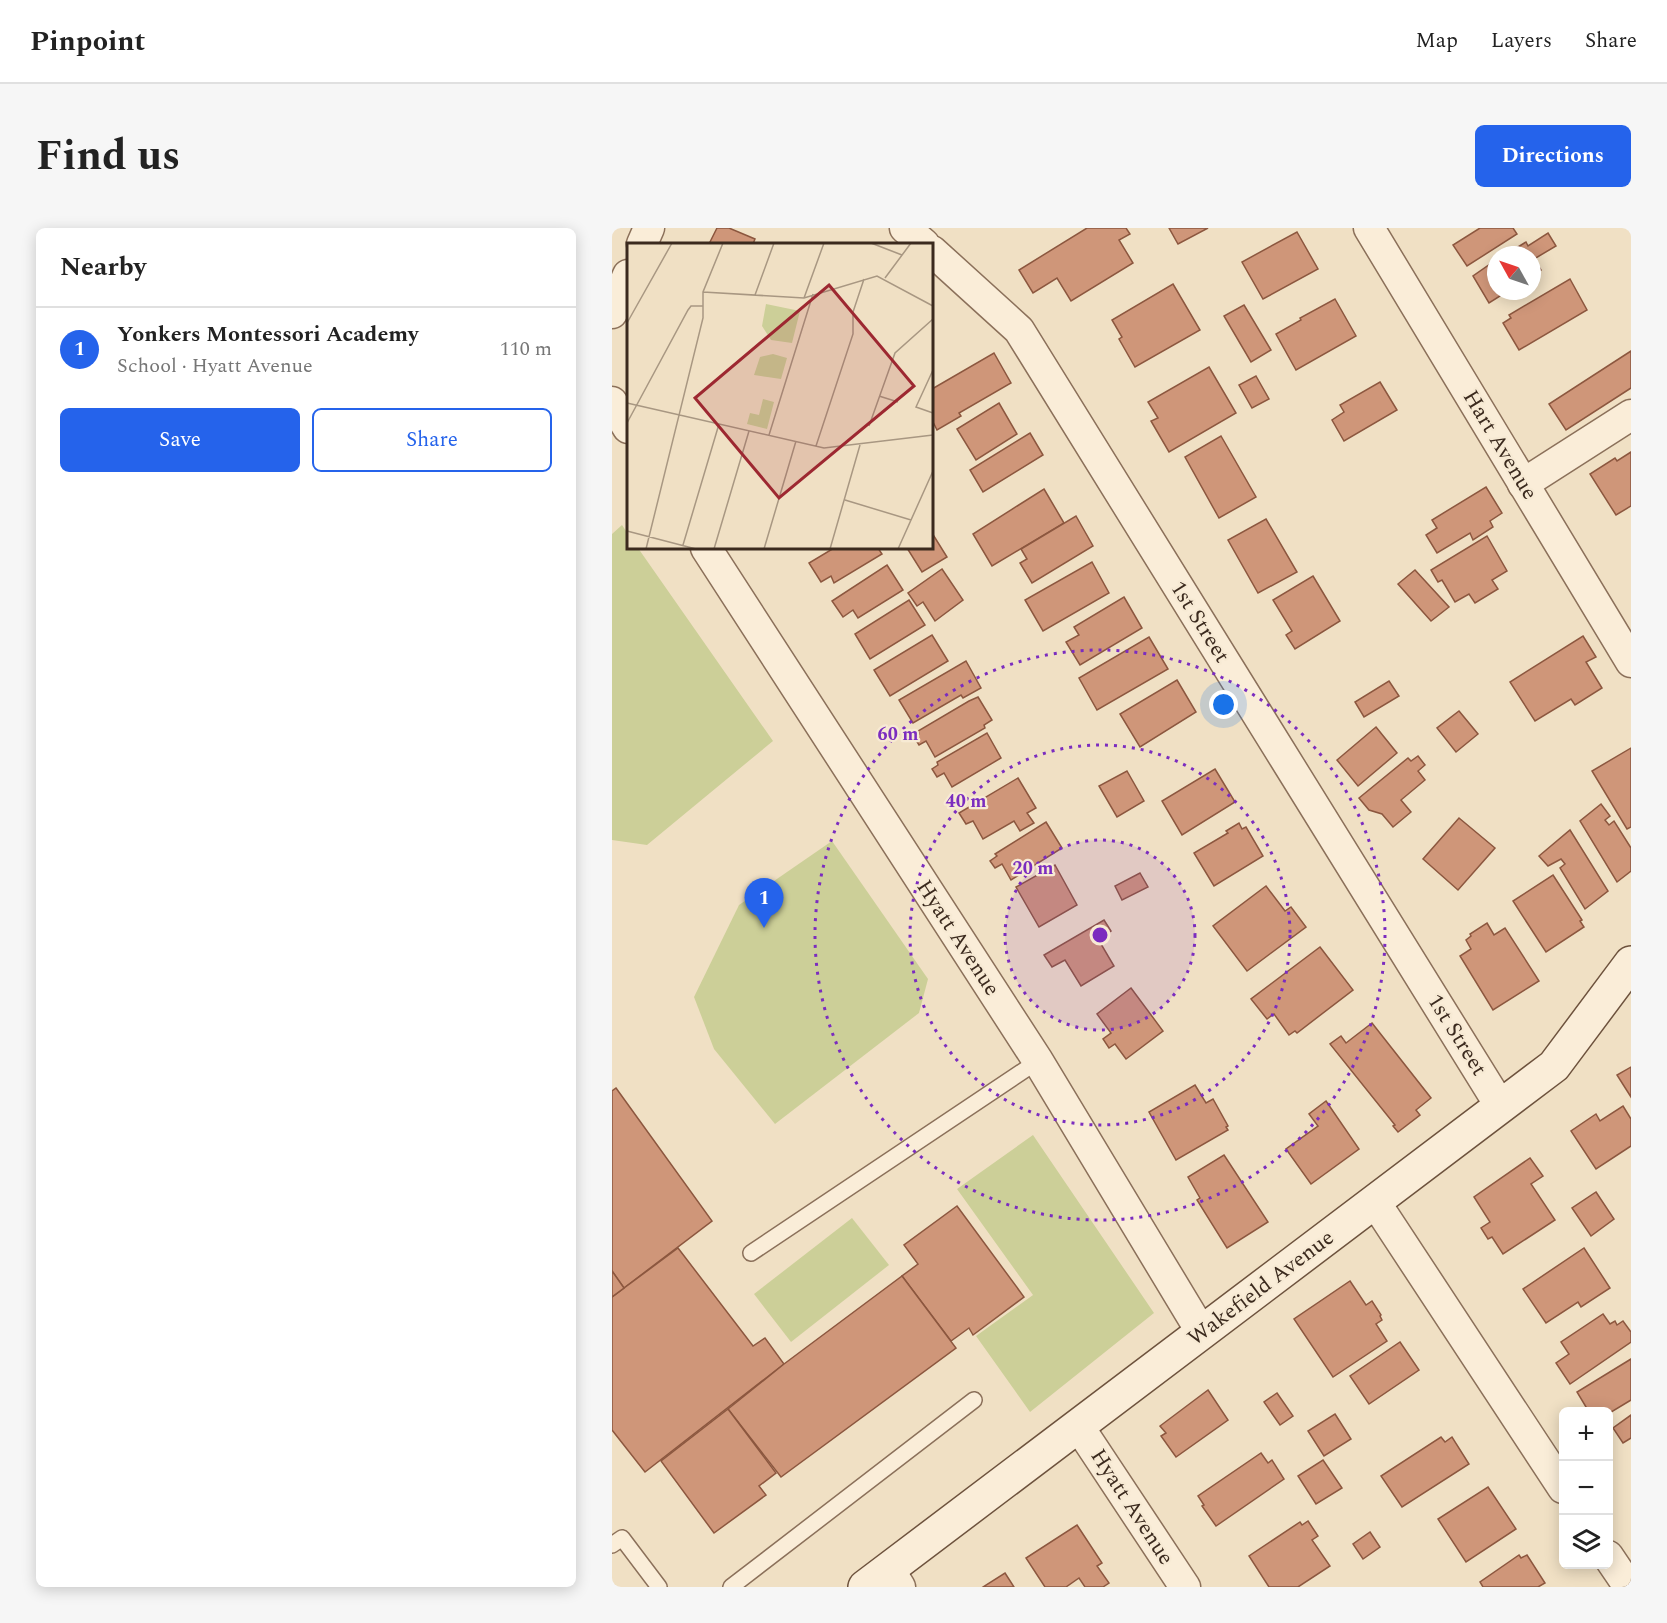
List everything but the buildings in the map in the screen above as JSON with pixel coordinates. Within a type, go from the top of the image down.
[{"type":"street","points":[[642,243],[649,228]]},
{"type":"street","points":[[906,228],[923,243]]},
{"type":"street","name":"Hart Avenue","points":[[1369,228],[1631,662]]},
{"type":"street","name":"1st Street","points":[[933,252],[1019,330],[1501,1107]]},
{"type":"street","points":[[612,313],[627,277]]},
{"type":"street","points":[[612,402],[627,426]]},
{"type":"street","points":[[1523,484],[1631,415]]},
{"type":"street","name":"Hyatt Avenue","points":[[707,549],[1038,1061],[1202,1333]]},
{"type":"street","name":"Wakefield Avenue","points":[[885,1581],[1079,1427],[1554,1066],[1631,963]]},
{"type":"street","points":[[1375,1202],[1559,1482]]},
{"type":"street","name":"Hyatt Avenue","points":[[1079,1427],[1185,1587]]},
{"type":"street","points":[[1613,1563],[1629,1587]]},
{"type":"lane","points":[[751,1252],[1038,1061]]},
{"type":"lane","points":[[731,1587],[974,1400]]},
{"type":"lane","points":[[612,1545],[622,1538],[659,1587]]},
{"type":"green space","points":[[622,525],[627,532],[627,549],[639,549],[773,741],[647,845],[612,840],[612,534]]},
{"type":"green space","points":[[832,841],[928,979],[919,1013],[775,1124],[714,1049],[694,997],[739,905]]},
{"type":"green space","points":[[1033,1135],[1154,1313],[1030,1412],[976,1336],[1033,1295],[957,1189]]},
{"type":"green space","points":[[852,1218],[889,1265],[791,1342],[754,1294]]},
{"type":"place","name":"Yonkers Montessori Academy","points":[[764,928]]}]
